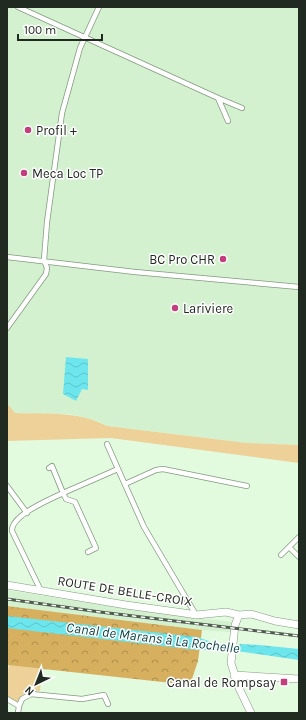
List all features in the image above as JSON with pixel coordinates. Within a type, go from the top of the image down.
[{"type":"street","points":[[18,7],[242,108]]},
{"type":"street","points":[[7,328],[46,274],[48,268],[44,260],[47,222],[60,124],[67,91],[80,48],[99,7]]},
{"type":"street","points":[[218,98],[228,122]]},
{"type":"street","points":[[7,257],[44,260],[135,272],[299,287]]},
{"type":"street","points":[[107,444],[144,527],[196,614]]},
{"type":"street","points":[[49,468],[52,466],[66,499],[75,502],[96,548],[88,552]]},
{"type":"street","points":[[41,591],[12,531],[14,522],[41,503],[118,469]]},
{"type":"street","points":[[125,484],[156,470],[163,469],[247,486]]},
{"type":"street","points":[[7,486],[26,513]]},
{"type":"street","points":[[281,555],[299,537]]},
{"type":"street","points":[[289,547],[299,557]]},
{"type":"street","name":"ROUTE DE BELLE-CROIX","points":[[7,585],[126,605],[196,614],[226,612],[239,615],[251,614],[275,621],[299,625]]},
{"type":"street","points":[[239,615],[236,619],[231,663],[239,688],[251,713]]},
{"type":"street","points":[[234,675],[299,679]]},
{"type":"street","points":[[239,688],[246,676]]},
{"type":"street","points":[[18,713],[22,699],[31,694],[82,699],[104,695],[108,704]]},
{"type":"street","points":[[7,699],[19,706]]},
{"type":"shaded area","points":[[7,7],[299,7],[299,445],[247,443],[107,426],[97,421],[70,414],[15,413],[7,403]]},
{"type":"shaded area","points":[[7,403],[15,413],[62,414],[85,418],[107,426],[247,443],[299,445],[299,463],[111,438],[7,441]]},
{"type":"shaded area","points":[[7,590],[101,605],[232,622],[231,632],[202,630],[7,606]]},
{"type":"shaded area","points":[[9,665],[42,669],[40,691],[27,692],[17,702],[7,696],[7,676]]},
{"type":"green space","points":[[7,606],[202,630],[198,661],[190,685],[7,665]]},
{"type":"water","points":[[66,357],[88,359],[88,390],[82,389],[76,401],[63,394]]},
{"type":"water","name":"Canal de Marans à La Rochelle","points":[[7,616],[197,637],[215,643],[236,647],[240,644],[299,649],[299,660],[229,650],[197,650],[7,628]]},
{"type":"railway","points":[[7,599],[100,612],[299,636]]},
{"type":"place","name":"Profil +","points":[[28,130]]},
{"type":"place","name":"Meca Loc TP","points":[[24,173]]},
{"type":"place","name":"BC Pro CHR","points":[[223,259]]},
{"type":"place","name":"Lariviere","points":[[175,308]]},
{"type":"place","name":"Canal de Rompsay","points":[[284,682]]}]
